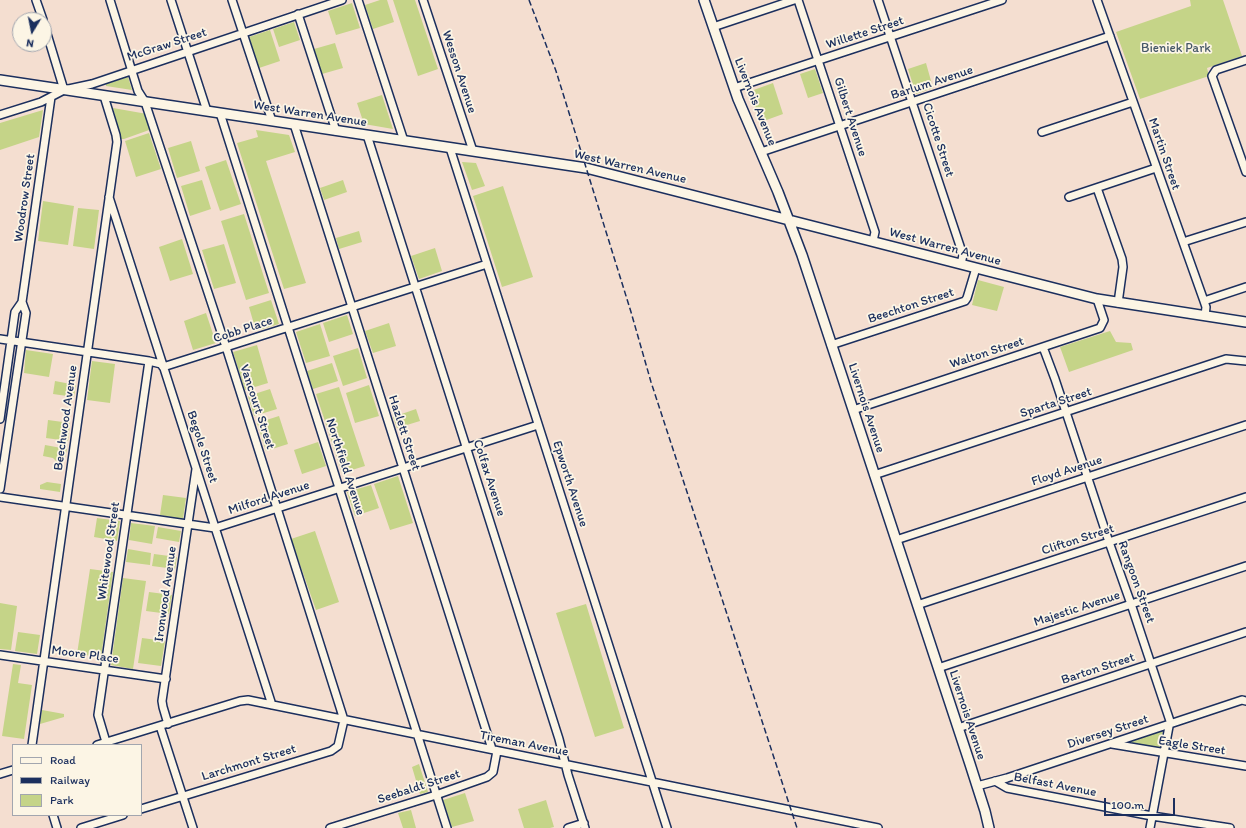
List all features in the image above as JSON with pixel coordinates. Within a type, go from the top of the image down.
[{"type":"main road","name":"Livernois Avenue","points":[[704,0],[734,88],[802,256],[977,786],[989,828]]},
{"type":"main road","name":"West Warren Avenue","points":[[0,80],[586,168],[1097,300],[1246,322]]},
{"type":"street","points":[[36,0],[40,12]]},
{"type":"street","name":"Vancourt Street","points":[[110,0],[138,92],[145,102],[226,348],[344,720]]},
{"type":"street","points":[[171,0],[207,111]]},
{"type":"street","points":[[232,0],[272,121]]},
{"type":"street","name":"McGraw Street","points":[[0,115],[51,97],[64,90],[92,84],[132,69],[342,0]]},
{"type":"street","points":[[358,0],[404,141]]},
{"type":"street","name":"Wesson Avenue","points":[[423,0],[473,151]]},
{"type":"street","points":[[713,27],[794,0]]},
{"type":"street","name":"Gilbert Avenue","points":[[798,0],[875,232],[873,241]]},
{"type":"street","name":"Cicotte Street","points":[[878,0],[963,255],[961,264]]},
{"type":"street","name":"Willette Street","points":[[734,88],[1002,0]]},
{"type":"street","name":"Martin Street","points":[[1097,0],[1204,301],[1206,307],[1205,316]]},
{"type":"street","points":[[298,14],[336,131]]},
{"type":"street","name":"Barlum Avenue","points":[[761,152],[1110,36]]},
{"type":"street","points":[[52,50],[64,90]]},
{"type":"street","points":[[1246,60],[1216,70],[1213,73],[1213,78],[1246,172]]},
{"type":"street","name":"Beechwood Avenue","points":[[32,744],[117,139],[104,96]]},
{"type":"street","name":"Woodrow Street","points":[[0,419],[16,312],[22,302],[51,97]]},
{"type":"street","points":[[1042,132],[1133,102]]},
{"type":"street","name":"Northfield Avenue","points":[[220,113],[447,828]]},
{"type":"street","name":"Hazlett Street","points":[[294,124],[351,307],[495,750]]},
{"type":"street","name":"Colfax Avenue","points":[[367,135],[467,448],[584,826]]},
{"type":"street","name":"Epworth Avenue","points":[[450,148],[667,828]]},
{"type":"street","points":[[1068,197],[1156,168]]},
{"type":"street","points":[[1097,188],[1122,259],[1123,266],[1118,303]]},
{"type":"street","name":"Begole Street","points":[[109,196],[272,705]]},
{"type":"street","points":[[1183,242],[1246,222]]},
{"type":"street","name":"Cobb Place","points":[[164,367],[487,264]]},
{"type":"street","name":"Beechton Street","points":[[831,345],[964,301],[967,298],[976,268]]},
{"type":"street","points":[[1204,301],[1246,287]]},
{"type":"street","name":"Walton Street","points":[[853,410],[1100,328],[1104,320],[1097,300]]},
{"type":"street","name":"Woodrow Street","points":[[0,489],[26,313],[22,302]]},
{"type":"street","points":[[0,339],[149,361],[161,364],[164,367]]},
{"type":"street","name":"Rangoon Street","points":[[1043,347],[1131,604],[1170,724],[1150,828]]},
{"type":"street","name":"Sparta Street","points":[[874,475],[1226,359],[1246,362]]},
{"type":"street","name":"Whitewood Street","points":[[106,742],[98,717],[149,361]]},
{"type":"street","name":"Milford Avenue","points":[[0,497],[215,528],[538,425]]},
{"type":"street","name":"Floyd Avenue","points":[[896,540],[1246,425]]},
{"type":"street","name":"Ironwood Avenue","points":[[193,828],[164,725],[162,705],[196,468]]},
{"type":"street","name":"Clifton Street","points":[[917,605],[1246,497]]},
{"type":"street","name":"Majestic Avenue","points":[[938,668],[1246,566]]},
{"type":"street","name":"Barton Street","points":[[958,728],[1246,632]]},
{"type":"street","name":"Moore Place","points":[[0,655],[166,679]]},
{"type":"street","name":"Tireman Avenue","points":[[100,744],[245,700],[878,828]]},
{"type":"street","name":"Diversey Street","points":[[977,786],[1242,700],[1246,701]]},
{"type":"street","name":"Larchmont Street","points":[[142,809],[331,751],[338,746],[344,720]]},
{"type":"street","name":"Eagle Street","points":[[1110,744],[1164,754],[1246,766]]},
{"type":"street","name":"Seebaldt Street","points":[[330,828],[436,795],[487,777],[493,772],[495,750]]},
{"type":"street","points":[[0,774],[12,770]]},
{"type":"street","name":"Belfast Avenue","points":[[995,781],[1007,788],[1152,816],[1230,828]]},
{"type":"street","points":[[53,816],[57,828]]},
{"type":"street","points":[[81,828],[120,816]]},
{"type":"street","points":[[568,828],[584,826]]},
{"type":"green space","points":[[380,0],[387,0],[394,22],[373,29],[365,5]]},
{"type":"green space","points":[[393,0],[415,0],[438,69],[418,76]]},
{"type":"green space","name":"Bieniek Park","points":[[1190,0],[1223,0],[1242,56],[1207,68],[1209,76],[1140,99],[1116,32],[1191,6]]},
{"type":"green space","points":[[352,3],[360,28],[336,35],[328,11]]},
{"type":"green space","points":[[294,22],[300,40],[279,47],[273,29]]},
{"type":"green space","points":[[270,30],[280,61],[259,68],[249,37]]},
{"type":"green space","points":[[335,43],[343,68],[322,74],[314,49]]},
{"type":"green space","points":[[926,63],[933,88],[916,94],[908,69]]},
{"type":"green space","points":[[815,69],[823,93],[808,98],[800,74]]},
{"type":"green space","points":[[128,77],[132,90],[106,86],[106,84]]},
{"type":"green space","points":[[773,83],[783,114],[761,122],[748,92]]},
{"type":"green space","points":[[382,95],[393,129],[364,124],[357,103]]},
{"type":"green space","points":[[113,108],[147,114],[152,129],[121,139]]},
{"type":"green space","points":[[43,110],[39,137],[0,150],[0,123]]},
{"type":"green space","points":[[256,130],[289,135],[295,152],[266,161],[306,283],[284,289],[237,143],[258,137]]},
{"type":"green space","points":[[149,133],[161,169],[136,177],[125,141]]},
{"type":"green space","points":[[191,141],[200,171],[177,178],[168,148]]},
{"type":"green space","points":[[226,160],[241,204],[220,211],[205,167]]},
{"type":"green space","points":[[462,162],[476,163],[485,186],[472,190]]},
{"type":"green space","points":[[202,180],[211,209],[190,216],[181,186]]},
{"type":"green space","points":[[343,180],[347,192],[324,200],[320,188]]},
{"type":"green space","points":[[503,186],[533,277],[502,287],[473,196]]},
{"type":"green space","points":[[43,201],[74,206],[68,245],[38,241]]},
{"type":"green space","points":[[78,208],[99,210],[94,249],[73,246]]},
{"type":"green space","points":[[244,214],[269,293],[246,300],[221,221]]},
{"type":"green space","points":[[359,231],[362,242],[339,249],[336,238]]},
{"type":"green space","points":[[182,239],[193,274],[170,281],[159,247]]},
{"type":"green space","points":[[224,244],[236,283],[214,289],[202,250]]},
{"type":"green space","points":[[435,248],[442,271],[419,279],[411,256]]},
{"type":"green space","points":[[978,280],[1004,287],[997,311],[972,305]]},
{"type":"green space","points":[[271,300],[279,324],[256,331],[249,307]]},
{"type":"green space","points":[[206,313],[216,343],[193,350],[184,321]]},
{"type":"green space","points":[[347,315],[353,334],[329,342],[323,323]]},
{"type":"green space","points":[[389,323],[396,346],[373,353],[365,331]]},
{"type":"green space","points":[[320,324],[330,356],[306,363],[296,332]]},
{"type":"green space","points":[[1110,331],[1116,342],[1131,343],[1133,350],[1069,372],[1060,347]]},
{"type":"green space","points":[[257,345],[268,383],[245,390],[233,352]]},
{"type":"green space","points":[[358,348],[367,378],[343,386],[333,356]]},
{"type":"green space","points":[[26,350],[53,354],[49,377],[24,373]]},
{"type":"green space","points":[[92,361],[115,364],[110,403],[87,400]]},
{"type":"green space","points":[[332,363],[338,381],[313,389],[307,371]]},
{"type":"green space","points":[[55,381],[76,385],[74,397],[53,394]]},
{"type":"green space","points":[[369,385],[379,416],[355,423],[346,393]]},
{"type":"green space","points":[[339,387],[365,466],[342,473],[316,394]]},
{"type":"green space","points":[[270,389],[277,409],[254,416],[248,396]]},
{"type":"green space","points":[[416,409],[420,421],[397,428],[393,417]]},
{"type":"green space","points":[[279,416],[288,444],[266,451],[257,423]]},
{"type":"green space","points":[[48,420],[70,423],[68,441],[46,438]]},
{"type":"green space","points":[[318,442],[326,466],[302,474],[294,450]]},
{"type":"green space","points":[[45,445],[67,449],[65,458],[57,462],[53,458],[43,456]]},
{"type":"green space","points":[[398,476],[413,523],[390,530],[374,484]]},
{"type":"green space","points":[[47,482],[61,484],[60,492],[40,489],[40,485]]},
{"type":"green space","points":[[371,485],[379,508],[355,516],[347,492]]},
{"type":"green space","points":[[163,495],[186,498],[183,519],[160,515]]},
{"type":"green space","points":[[97,518],[120,521],[117,541],[94,537]]},
{"type":"green space","points":[[131,523],[155,526],[152,544],[129,540]]},
{"type":"green space","points":[[158,527],[181,531],[179,542],[156,538]]},
{"type":"green space","points":[[315,531],[339,602],[316,610],[291,539]]},
{"type":"green space","points":[[128,549],[151,553],[150,565],[126,562]]},
{"type":"green space","points":[[154,554],[177,557],[175,569],[152,566]]},
{"type":"green space","points":[[90,569],[113,572],[101,657],[77,654]]},
{"type":"green space","points":[[123,578],[146,581],[133,669],[111,665]]},
{"type":"green space","points":[[149,592],[172,595],[169,614],[146,611]]},
{"type":"green space","points":[[0,603],[17,606],[11,650],[0,649]]},
{"type":"green space","points":[[586,604],[624,728],[595,737],[556,613]]},
{"type":"green space","points":[[18,632],[40,635],[37,654],[15,651]]},
{"type":"green space","points":[[142,638],[165,641],[161,666],[138,663]]},
{"type":"green space","points":[[13,664],[21,665],[18,683],[32,685],[24,739],[2,736]]},
{"type":"green space","points":[[42,710],[64,714],[64,717],[40,724]]},
{"type":"green space","points":[[1163,730],[1160,749],[1130,743],[1130,742]]},
{"type":"green space","points":[[419,764],[428,792],[420,794],[412,767]]},
{"type":"green space","points":[[465,793],[474,821],[452,827],[443,800]]},
{"type":"green space","points":[[546,800],[554,827],[524,828],[518,809]]},
{"type":"green space","points":[[411,810],[416,828],[403,828],[398,813]]},
{"type":"railway","points":[[529,0],[556,71],[631,312],[651,382],[797,828]]}]
